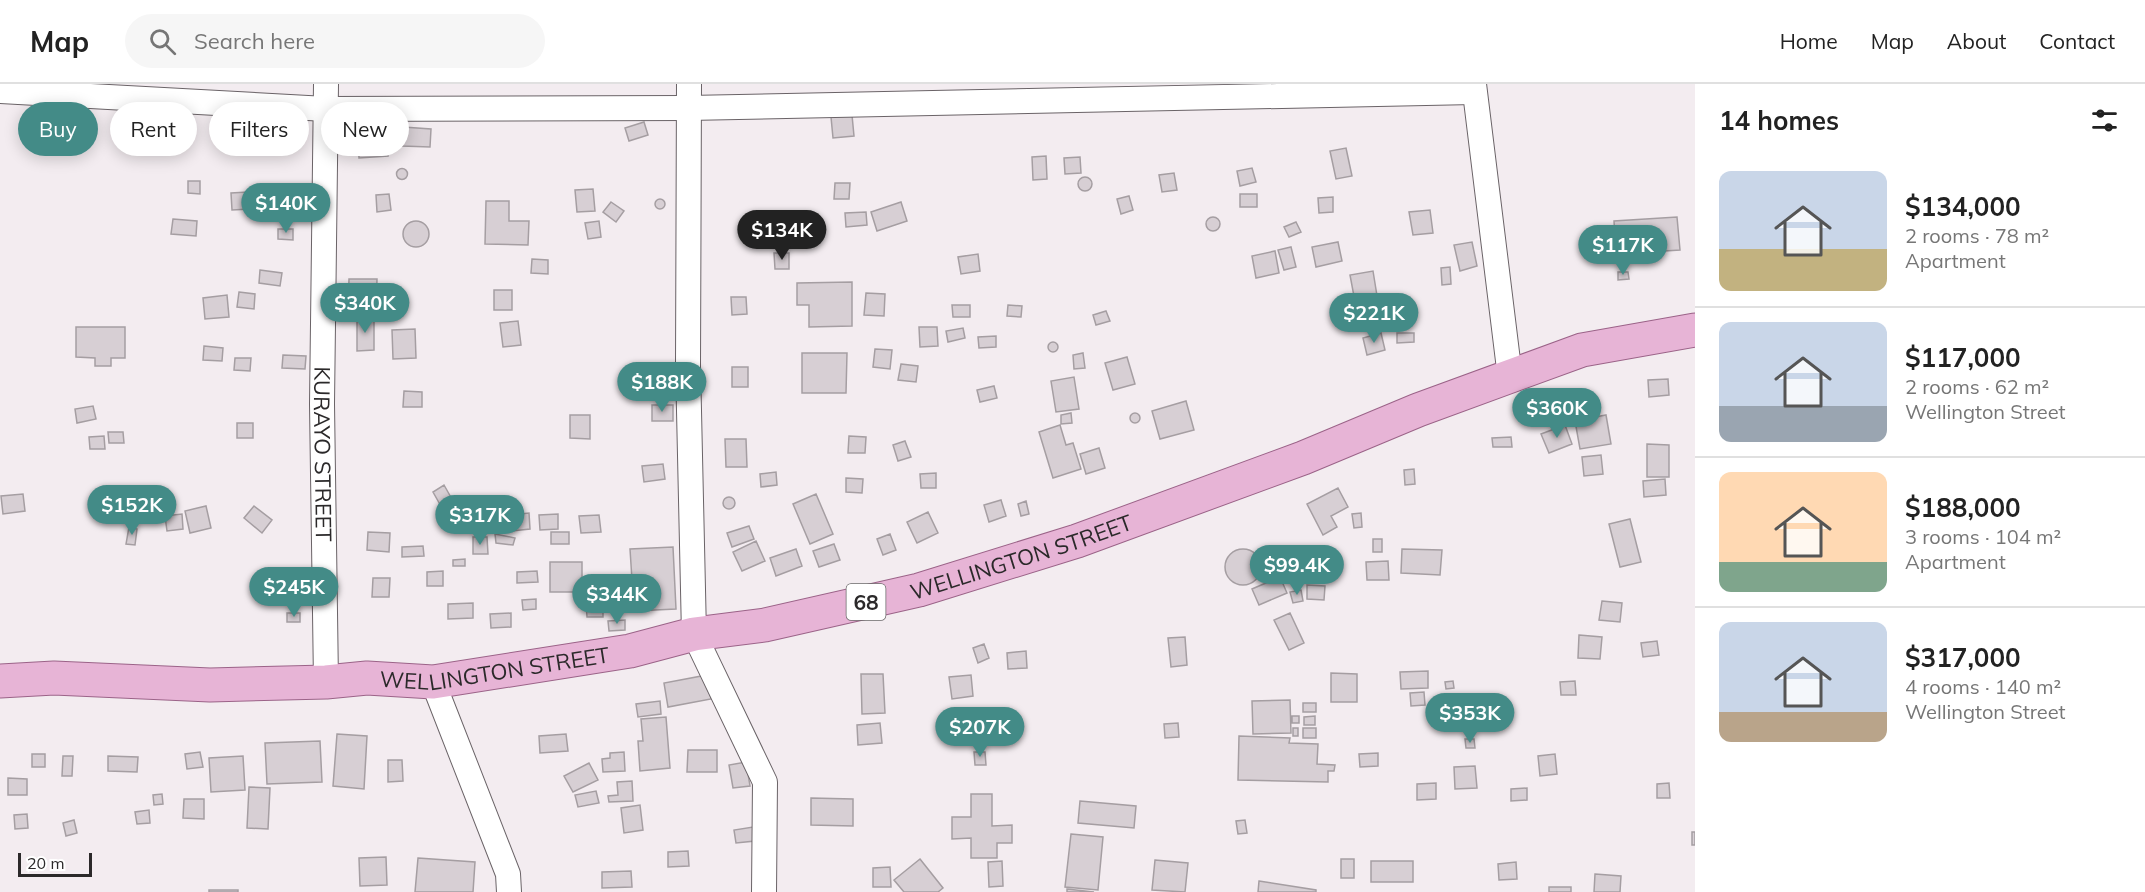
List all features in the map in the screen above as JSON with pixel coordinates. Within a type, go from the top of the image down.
[{"type":"main road","name":"WELLINGTON STREET","points":[[0,681],[54,678],[210,685],[326,682],[367,678],[433,682],[630,651],[694,634],[765,625],[919,590],[1077,542],[1582,350],[1695,330]]},
{"type":"street","name":"KURAYO STREET","points":[[326,84],[326,102]]},
{"type":"street","points":[[689,84],[688,366],[694,634],[765,782],[764,892]]},
{"type":"street","points":[[409,109],[688,108],[1474,88],[1510,376]]},
{"type":"street","points":[[0,91],[321,109]]},
{"type":"street","name":"KURAYO STREET","points":[[325,156],[322,404],[326,682]]},
{"type":"street","points":[[433,682],[508,874],[509,892]]},
{"type":"building","points":[[852,115],[854,136],[833,138],[831,117]]},
{"type":"building","points":[[644,122],[648,135],[629,141],[625,128]]},
{"type":"building","points":[[409,127],[431,129],[430,147],[409,146]]},
{"type":"building","points":[[1346,148],[1352,176],[1336,179],[1330,151]]},
{"type":"building","points":[[359,156],[388,156],[359,158]]},
{"type":"building","points":[[1046,156],[1047,179],[1033,180],[1032,157]]},
{"type":"building","points":[[1080,157],[1081,173],[1065,174],[1064,158]]},
{"type":"building","points":[[402,168],[408,174],[402,180],[396,174]]},
{"type":"building","points":[[1252,168],[1256,182],[1240,186],[1237,171]]},
{"type":"building","points":[[1174,173],[1177,190],[1162,192],[1159,175]]},
{"type":"building","points":[[1085,177],[1090,179],[1092,184],[1090,189],[1085,191],[1080,189],[1078,184],[1080,179]]},
{"type":"building","points":[[188,181],[200,181],[200,194],[188,193]]},
{"type":"building","points":[[835,183],[850,183],[849,199],[834,199]]},
{"type":"building","points":[[593,189],[595,211],[577,212],[575,190]]},
{"type":"building","points":[[248,192],[250,209],[232,210],[231,193]]},
{"type":"building","points":[[389,194],[391,210],[377,212],[376,195]]},
{"type":"building","points":[[1240,194],[1257,194],[1257,207],[1240,207]]},
{"type":"building","points":[[1129,196],[1133,210],[1121,214],[1117,199]]},
{"type":"building","points":[[275,197],[295,197],[296,207],[275,207]]},
{"type":"building","points":[[1333,197],[1333,212],[1319,213],[1318,198]]},
{"type":"building","points":[[660,199],[664,200],[664,208],[660,209],[656,208],[655,204],[656,200]]},
{"type":"building","points":[[486,201],[509,201],[509,221],[529,221],[528,245],[485,244]]},
{"type":"building","points":[[611,202],[624,211],[616,222],[603,212]]},
{"type":"building","points":[[901,202],[907,221],[877,231],[871,212]]},
{"type":"building","points":[[1430,210],[1433,233],[1413,235],[1409,212]]},
{"type":"building","points":[[866,212],[867,225],[846,227],[845,213]]},
{"type":"building","points":[[1210,217],[1216,217],[1220,224],[1216,231],[1210,231],[1206,227],[1206,221]]},
{"type":"building","points":[[1677,217],[1680,250],[1616,254],[1614,221]]},
{"type":"building","points":[[173,219],[197,221],[196,236],[171,234]]},
{"type":"building","points":[[416,221],[425,225],[429,234],[425,243],[416,247],[407,243],[403,234],[407,225]]},
{"type":"building","points":[[599,221],[601,237],[588,239],[585,223]]},
{"type":"building","points":[[1296,222],[1301,232],[1289,237],[1284,227]]},
{"type":"building","points":[[278,229],[293,229],[293,240],[278,239]]},
{"type":"building","points":[[1338,242],[1342,261],[1316,267],[1312,247]]},
{"type":"building","points":[[1472,242],[1477,266],[1460,271],[1454,245]]},
{"type":"building","points":[[1291,247],[1296,267],[1284,270],[1278,250]]},
{"type":"building","points":[[1275,251],[1279,273],[1256,278],[1252,256]]},
{"type":"building","points":[[774,253],[789,253],[789,269],[775,269]]},
{"type":"building","points":[[978,254],[980,271],[961,274],[958,257]]},
{"type":"building","points":[[532,259],[548,260],[548,274],[531,273]]},
{"type":"building","points":[[1450,267],[1451,284],[1442,285],[1441,268]]},
{"type":"building","points":[[260,270],[282,273],[280,286],[259,283]]},
{"type":"building","points":[[1373,271],[1378,302],[1356,307],[1350,275]]},
{"type":"building","points":[[1618,272],[1628,272],[1629,279],[1618,280]]},
{"type":"building","points":[[349,279],[377,279],[376,314],[348,313]]},
{"type":"building","points":[[852,282],[852,326],[809,327],[809,305],[797,305],[797,283]]},
{"type":"building","points":[[494,290],[512,290],[512,310],[494,310]]},
{"type":"building","points":[[239,292],[255,294],[254,309],[237,307]]},
{"type":"building","points":[[866,293],[885,294],[884,316],[864,315]]},
{"type":"building","points":[[227,295],[229,317],[205,319],[203,298]]},
{"type":"building","points":[[731,297],[746,297],[747,314],[732,315]]},
{"type":"building","points":[[952,305],[970,305],[970,317],[953,317]]},
{"type":"building","points":[[1008,305],[1022,306],[1021,317],[1007,316]]},
{"type":"building","points":[[1106,311],[1110,321],[1096,325],[1093,315]]},
{"type":"building","points":[[357,318],[374,318],[374,350],[357,351]]},
{"type":"building","points":[[518,321],[521,345],[503,347],[500,323]]},
{"type":"building","points":[[76,327],[125,327],[125,358],[111,358],[111,366],[95,366],[95,358],[76,357]]},
{"type":"building","points":[[919,327],[937,327],[938,346],[920,347]]},
{"type":"building","points":[[963,328],[965,338],[948,342],[946,331]]},
{"type":"building","points":[[415,329],[416,358],[393,359],[392,330]]},
{"type":"building","points":[[1381,333],[1385,350],[1367,355],[1363,338]]},
{"type":"building","points":[[1397,333],[1414,333],[1414,342],[1397,343]]},
{"type":"building","points":[[996,336],[996,347],[979,348],[978,337]]},
{"type":"building","points":[[1053,342],[1057,343],[1057,351],[1053,352],[1049,351],[1048,347],[1049,343]]},
{"type":"building","points":[[204,346],[223,348],[222,361],[203,360]]},
{"type":"building","points":[[875,349],[892,350],[890,369],[873,367]]},
{"type":"building","points":[[802,353],[847,353],[846,393],[802,393]]},
{"type":"building","points":[[1083,353],[1085,368],[1074,369],[1073,355]]},
{"type":"building","points":[[283,355],[306,356],[305,369],[282,368]]},
{"type":"building","points":[[1127,357],[1135,384],[1113,390],[1105,363]]},
{"type":"building","points":[[235,358],[251,358],[250,371],[234,370]]},
{"type":"building","points":[[901,364],[918,366],[916,382],[898,380]]},
{"type":"building","points":[[732,367],[748,367],[748,387],[732,387]]},
{"type":"building","points":[[1074,377],[1079,409],[1056,412],[1051,381]]},
{"type":"building","points":[[1668,379],[1669,395],[1649,397],[1648,380]]},
{"type":"building","points":[[994,386],[997,398],[980,402],[977,390]]},
{"type":"building","points":[[404,391],[422,392],[422,407],[403,407]]},
{"type":"building","points":[[1186,401],[1194,430],[1160,439],[1152,411]]},
{"type":"building","points":[[652,405],[673,405],[673,421],[652,421]]},
{"type":"building","points":[[93,406],[96,419],[77,423],[75,409]]},
{"type":"building","points":[[1071,413],[1072,423],[1061,424],[1061,415]]},
{"type":"building","points":[[1135,413],[1140,418],[1135,423],[1130,418]]},
{"type":"building","points":[[570,415],[590,415],[590,439],[570,438]]},
{"type":"building","points":[[1606,415],[1611,444],[1580,449],[1575,421]]},
{"type":"building","points":[[237,423],[253,423],[253,438],[237,438]]},
{"type":"building","points":[[1060,425],[1066,445],[1073,443],[1081,469],[1053,478],[1039,432]]},
{"type":"building","points":[[1565,425],[1572,444],[1549,453],[1541,434]]},
{"type":"building","points":[[108,432],[123,432],[124,443],[109,443]]},
{"type":"building","points":[[104,436],[105,449],[90,449],[89,437]]},
{"type":"building","points":[[849,436],[866,437],[865,453],[848,453]]},
{"type":"building","points":[[1511,437],[1512,447],[1493,447],[1492,438]]},
{"type":"building","points":[[725,439],[746,439],[747,467],[726,467]]},
{"type":"building","points":[[905,441],[911,457],[898,461],[893,445]]},
{"type":"building","points":[[1647,444],[1669,445],[1669,477],[1647,477]]},
{"type":"building","points":[[1099,448],[1105,468],[1086,474],[1080,454]]},
{"type":"building","points":[[1601,455],[1603,474],[1584,476],[1582,457]]},
{"type":"building","points":[[663,464],[665,479],[644,482],[642,466]]},
{"type":"building","points":[[1414,469],[1415,484],[1405,485],[1404,470]]},
{"type":"building","points":[[776,472],[777,485],[761,487],[760,474]]},
{"type":"building","points":[[936,473],[936,488],[921,488],[920,474]]},
{"type":"building","points":[[846,478],[863,479],[862,493],[846,492]]},
{"type":"building","points":[[1665,479],[1666,495],[1644,497],[1643,481]]},
{"type":"building","points":[[444,485],[453,501],[442,508],[433,492]]},
{"type":"building","points":[[1338,488],[1348,507],[1331,516],[1337,527],[1323,535],[1307,504]]},
{"type":"building","points":[[23,494],[25,511],[3,514],[1,496]]},
{"type":"building","points":[[145,494],[146,507],[132,508],[131,495]]},
{"type":"building","points":[[816,494],[833,534],[810,544],[793,504]]},
{"type":"building","points":[[731,497],[735,503],[731,509],[727,509],[723,501]]},
{"type":"building","points":[[1001,500],[1006,516],[989,522],[984,505]]},
{"type":"building","points":[[1026,501],[1029,514],[1021,516],[1018,504]]},
{"type":"building","points":[[206,506],[211,528],[190,533],[185,511]]},
{"type":"building","points":[[254,506],[272,520],[262,533],[244,518]]},
{"type":"building","points":[[485,509],[487,526],[466,528],[464,511]]},
{"type":"building","points":[[928,512],[938,533],[917,543],[907,522]]},
{"type":"building","points":[[529,513],[530,529],[512,531],[510,515]]},
{"type":"building","points":[[1361,513],[1362,527],[1354,528],[1352,514]]},
{"type":"building","points":[[182,514],[183,529],[167,531],[165,516]]},
{"type":"building","points":[[558,514],[558,529],[540,530],[539,515]]},
{"type":"building","points":[[599,515],[601,532],[581,533],[579,516]]},
{"type":"building","points":[[1630,519],[1641,562],[1620,567],[1609,524]]},
{"type":"building","points":[[749,526],[754,539],[732,547],[727,533]]},
{"type":"building","points":[[129,527],[137,529],[135,545],[126,544]]},
{"type":"building","points":[[368,532],[390,533],[389,552],[367,550]]},
{"type":"building","points":[[551,532],[569,532],[569,544],[551,544]]},
{"type":"building","points":[[495,534],[515,538],[513,545],[496,543]]},
{"type":"building","points":[[890,534],[896,550],[883,555],[877,539]]},
{"type":"building","points":[[473,537],[487,537],[488,554],[473,554]]},
{"type":"building","points":[[1373,539],[1382,539],[1382,552],[1373,552]]},
{"type":"building","points":[[756,541],[765,561],[742,571],[733,552]]},
{"type":"building","points":[[834,544],[840,560],[819,567],[813,551]]},
{"type":"building","points":[[423,546],[424,556],[402,557],[402,547]]},
{"type":"building","points":[[673,547],[676,609],[634,611],[630,549]]},
{"type":"building","points":[[796,549],[802,566],[776,576],[770,558]]},
{"type":"building","points":[[1243,549],[1256,554],[1261,567],[1256,580],[1243,585],[1230,580],[1225,567],[1230,554]]},
{"type":"building","points":[[1402,549],[1442,550],[1440,575],[1401,573]]},
{"type":"building","points":[[465,559],[465,566],[453,566],[453,560]]},
{"type":"building","points":[[1388,561],[1389,580],[1367,580],[1366,562]]},
{"type":"building","points":[[550,562],[582,562],[582,592],[550,592]]},
{"type":"building","points":[[443,571],[443,586],[427,586],[427,572]]},
{"type":"building","points":[[537,571],[538,582],[517,583],[517,572]]},
{"type":"building","points":[[1280,577],[1287,593],[1259,605],[1252,589]]},
{"type":"building","points":[[373,578],[390,578],[389,597],[372,597]]},
{"type":"building","points":[[1307,585],[1325,586],[1324,600],[1307,599]]},
{"type":"building","points":[[1301,590],[1303,601],[1293,603],[1290,592]]},
{"type":"building","points":[[536,599],[536,609],[523,610],[522,600]]},
{"type":"building","points":[[1602,601],[1622,603],[1620,622],[1599,620]]},
{"type":"building","points":[[473,603],[473,618],[448,619],[448,604]]},
{"type":"building","points":[[603,603],[603,617],[587,617],[586,604]]},
{"type":"building","points":[[287,613],[300,613],[300,622],[287,622]]},
{"type":"building","points":[[511,613],[511,627],[491,628],[490,614]]},
{"type":"building","points":[[1290,613],[1304,643],[1289,650],[1274,620]]},
{"type":"building","points":[[625,620],[625,630],[609,631],[608,621]]},
{"type":"building","points":[[1579,635],[1602,637],[1600,659],[1578,658]]},
{"type":"building","points":[[1185,637],[1187,665],[1171,667],[1168,638]]},
{"type":"building","points":[[1657,641],[1659,655],[1643,657],[1641,643]]},
{"type":"building","points":[[984,644],[989,658],[978,663],[973,648]]},
{"type":"building","points":[[1026,651],[1027,668],[1008,669],[1007,653]]},
{"type":"building","points":[[1428,671],[1428,688],[1401,689],[1400,672]]},
{"type":"building","points":[[1331,673],[1357,674],[1357,702],[1331,702]]},
{"type":"building","points":[[861,674],[883,674],[885,713],[862,714]]},
{"type":"building","points":[[707,675],[711,699],[668,707],[664,683]]},
{"type":"building","points":[[971,675],[973,696],[952,699],[949,677]]},
{"type":"building","points":[[1453,681],[1454,688],[1446,689],[1445,682]]},
{"type":"building","points":[[1575,681],[1576,695],[1561,695],[1560,682]]},
{"type":"building","points":[[1424,692],[1425,705],[1411,706],[1410,693]]},
{"type":"building","points":[[1290,700],[1291,733],[1253,734],[1252,701]]},
{"type":"building","points":[[660,701],[661,714],[638,717],[636,704]]},
{"type":"building","points":[[1303,703],[1316,703],[1316,712],[1303,712]]},
{"type":"building","points":[[1292,716],[1299,716],[1299,723],[1292,723]]},
{"type":"building","points":[[1315,716],[1315,725],[1304,725],[1304,717]]},
{"type":"building","points":[[666,717],[670,768],[640,771],[638,741],[643,741],[641,719]]},
{"type":"building","points":[[880,723],[882,743],[858,745],[857,725]]},
{"type":"building","points":[[1178,723],[1179,737],[1165,738],[1164,724]]},
{"type":"building","points":[[1293,728],[1298,728],[1298,736],[1293,736]]},
{"type":"building","points":[[1303,728],[1316,728],[1316,738],[1303,738]]},
{"type":"building","points":[[337,734],[367,736],[364,789],[333,786]]},
{"type":"building","points":[[566,734],[568,751],[540,753],[539,736]]},
{"type":"building","points":[[1239,736],[1290,738],[1289,743],[1318,744],[1317,764],[1335,765],[1334,771],[1328,771],[1328,782],[1238,780]]},
{"type":"building","points":[[1465,739],[1474,739],[1475,748],[1466,748]]},
{"type":"building","points":[[320,741],[322,782],[267,784],[265,743]]},
{"type":"building","points":[[688,750],[717,750],[717,772],[687,772]]},
{"type":"building","points":[[200,752],[203,767],[187,769],[185,754]]},
{"type":"building","points":[[624,752],[625,771],[603,772],[602,759],[610,758],[610,753]]},
{"type":"building","points":[[974,752],[985,752],[986,765],[975,765]]},
{"type":"building","points":[[1378,753],[1378,766],[1360,767],[1359,754]]},
{"type":"building","points":[[32,754],[45,754],[45,767],[32,767]]},
{"type":"building","points":[[1555,754],[1557,774],[1540,776],[1538,756]]},
{"type":"building","points":[[63,756],[73,756],[72,776],[62,776]]},
{"type":"building","points":[[108,756],[138,757],[137,772],[108,771]]},
{"type":"building","points":[[243,756],[245,790],[211,792],[209,758]]},
{"type":"building","points":[[388,760],[402,760],[403,781],[388,782]]},
{"type":"building","points":[[746,762],[750,786],[733,788],[729,765]]},
{"type":"building","points":[[589,763],[598,780],[573,792],[564,776]]},
{"type":"building","points":[[1475,766],[1477,788],[1455,789],[1454,767]]},
{"type":"building","points":[[8,778],[27,779],[27,795],[8,795]]},
{"type":"building","points":[[632,781],[633,801],[609,802],[608,796],[618,795],[617,782]]},
{"type":"building","points":[[1436,783],[1436,799],[1417,800],[1417,784]]},
{"type":"building","points":[[1669,783],[1670,798],[1657,798],[1657,784]]},
{"type":"building","points":[[249,787],[270,788],[268,829],[247,828]]},
{"type":"building","points":[[1527,788],[1527,800],[1511,801],[1511,789]]},
{"type":"building","points":[[596,791],[599,803],[578,807],[575,795]]},
{"type":"building","points":[[162,794],[163,804],[154,805],[153,795]]},
{"type":"building","points":[[971,794],[992,794],[992,826],[1012,825],[1012,843],[997,843],[997,858],[971,858],[971,838],[952,839],[952,817],[971,817]]},
{"type":"building","points":[[811,798],[853,799],[853,826],[811,825]]},
{"type":"building","points":[[184,799],[204,799],[204,819],[183,818]]},
{"type":"building","points":[[1080,801],[1136,806],[1134,828],[1078,823]]},
{"type":"building","points":[[640,805],[643,830],[624,833],[621,808]]},
{"type":"building","points":[[149,810],[150,823],[137,824],[135,812]]},
{"type":"building","points":[[27,814],[28,828],[15,829],[14,815]]},
{"type":"building","points":[[74,820],[77,833],[66,836],[63,823]]},
{"type":"building","points":[[1245,820],[1247,833],[1238,834],[1236,821]]},
{"type":"building","points":[[753,827],[755,841],[736,843],[734,830]]},
{"type":"building","points":[[1692,832],[1695,832],[1695,845],[1692,845]]},
{"type":"building","points":[[1071,834],[1103,837],[1098,890],[1065,887]]},
{"type":"building","points":[[688,851],[689,866],[668,867],[668,852]]},
{"type":"building","points":[[386,857],[387,885],[360,886],[359,858]]},
{"type":"building","points":[[418,858],[475,862],[473,892],[415,892]]},
{"type":"building","points":[[920,859],[943,888],[938,892],[904,892],[894,880]]},
{"type":"building","points":[[1341,859],[1354,859],[1354,878],[1341,878]]},
{"type":"building","points":[[1155,860],[1188,863],[1185,892],[1152,890]]},
{"type":"building","points":[[1002,861],[1003,886],[989,887],[988,862]]},
{"type":"building","points":[[1371,861],[1413,861],[1413,882],[1371,882]]},
{"type":"building","points":[[1516,862],[1517,879],[1499,880],[1498,864]]},
{"type":"building","points":[[890,867],[891,887],[873,887],[873,868]]},
{"type":"building","points":[[631,871],[632,887],[602,888],[602,872]]},
{"type":"building","points":[[1595,874],[1621,876],[1620,892],[1594,892]]},
{"type":"building","points":[[1259,881],[1316,890],[1316,892],[1258,892]]},
{"type":"building","points":[[1549,887],[1571,887],[1571,892],[1549,892]]},
{"type":"building","points":[[1067,889],[1094,892],[1067,892]]},
{"type":"building","points":[[209,890],[238,890],[238,892],[209,892]]}]
